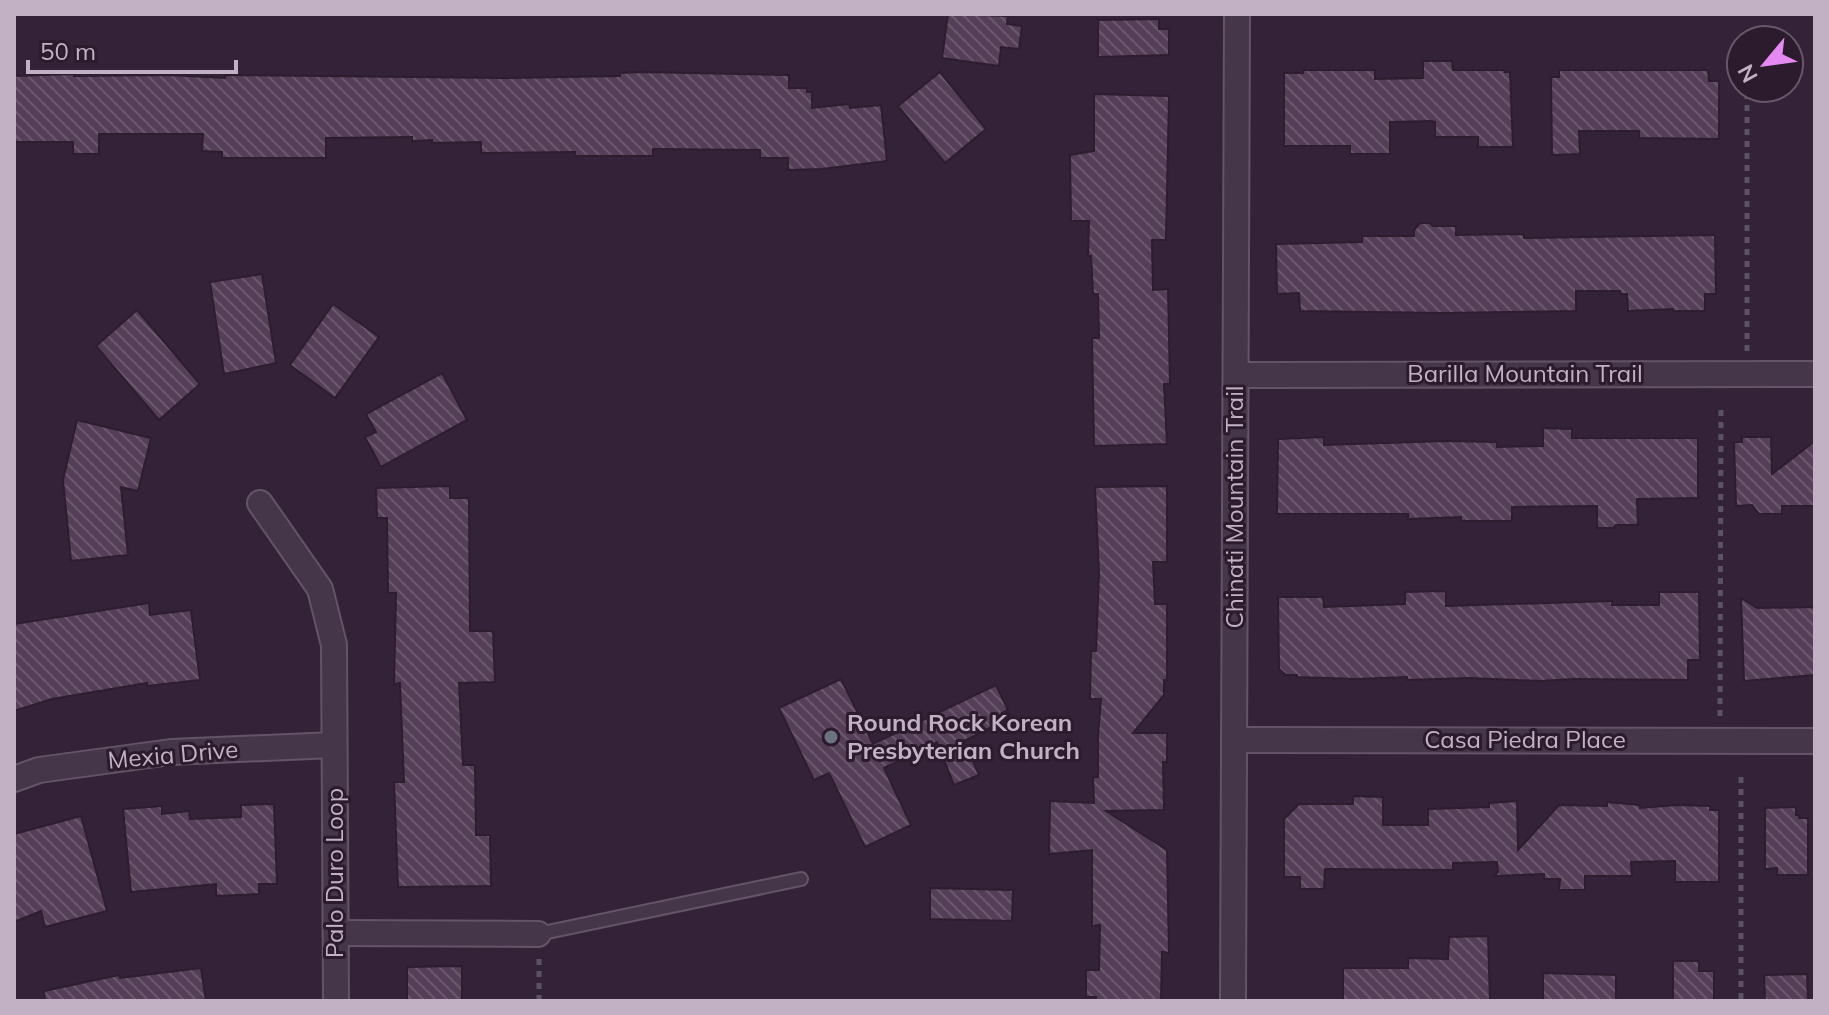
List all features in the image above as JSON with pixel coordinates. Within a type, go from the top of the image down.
[{"type":"street","name":"Chinati Mountain Trail","points":[[1233,1001],[1237,14]]},
{"type":"street","name":"Barilla Mountain Trail","points":[[1236,375],[1815,374]]},
{"type":"street","name":"Palo Duro Loop","points":[[260,503],[320,589],[334,645],[336,1001]]},
{"type":"street","name":"Casa Piedra Place","points":[[1234,740],[1815,741]]},
{"type":"street","name":"Mexia Drive","points":[[14,779],[39,770],[171,752],[334,745]]},
{"type":"street","points":[[336,933],[538,934]]},
{"type":"lane","points":[[538,934],[801,879]]},
{"type":"path","points":[[1747,104],[1747,351]]},
{"type":"path","points":[[1720,716],[1721,408]]},
{"type":"path","points":[[1741,777],[1741,1001]]},
{"type":"path","points":[[538,934],[539,1001]]},
{"type":"building","points":[[948,14],[1008,16],[1007,24],[1022,26],[1019,49],[1001,47],[999,66],[942,58]]},
{"type":"building","points":[[1159,19],[1159,29],[1169,29],[1169,55],[1098,57],[1098,20]]},
{"type":"building","points":[[1423,61],[1452,61],[1453,70],[1510,72],[1513,147],[1478,147],[1478,137],[1435,137],[1435,122],[1432,121],[1390,122],[1390,154],[1350,154],[1350,146],[1284,146],[1284,73],[1375,70],[1375,79],[1423,78]]},
{"type":"building","points":[[1559,70],[1708,70],[1709,81],[1719,81],[1719,139],[1639,138],[1639,131],[1579,131],[1580,154],[1552,155],[1551,77],[1559,77]]},
{"type":"building","points":[[940,72],[986,129],[945,163],[898,106]]},
{"type":"building","points":[[620,73],[789,75],[789,88],[807,88],[807,92],[812,92],[812,108],[881,105],[887,161],[788,170],[788,158],[760,158],[760,150],[653,149],[653,156],[575,156],[575,152],[481,153],[481,142],[432,143],[432,140],[412,141],[412,137],[326,138],[326,158],[222,158],[222,152],[202,151],[203,134],[99,134],[99,154],[73,154],[73,142],[14,142],[14,76],[503,78],[620,76]]},
{"type":"building","points":[[1094,94],[1169,96],[1166,240],[1152,240],[1153,290],[1168,289],[1170,384],[1164,384],[1167,444],[1094,446],[1092,338],[1099,338],[1098,294],[1093,294],[1091,256],[1088,256],[1089,221],[1071,221],[1070,155],[1094,151]]},
{"type":"building","points":[[1420,223],[1456,226],[1456,235],[1524,234],[1524,238],[1715,235],[1716,294],[1705,294],[1705,311],[1628,311],[1627,294],[1620,294],[1620,291],[1576,291],[1576,311],[1445,313],[1300,311],[1299,293],[1277,294],[1276,244],[1362,242],[1362,236],[1414,236],[1414,230]]},
{"type":"building","points":[[262,274],[276,363],[224,374],[210,282]]},
{"type":"building","points":[[333,304],[379,337],[335,398],[290,365]]},
{"type":"building","points":[[137,310],[200,384],[159,420],[96,346]]},
{"type":"building","points":[[442,373],[467,420],[381,467],[365,437],[376,432],[366,414]]},
{"type":"building","points":[[77,420],[151,438],[138,491],[121,487],[128,555],[71,561],[63,480]]},
{"type":"building","points":[[1543,428],[1572,429],[1572,438],[1698,438],[1698,498],[1637,499],[1638,525],[1616,525],[1613,528],[1597,528],[1597,506],[1512,507],[1512,521],[1461,521],[1461,517],[1408,519],[1408,514],[1277,514],[1278,439],[1324,437],[1324,445],[1446,441],[1497,442],[1497,447],[1543,446]]},
{"type":"building","points":[[1742,437],[1771,437],[1772,474],[1815,441],[1815,506],[1782,506],[1782,514],[1759,514],[1752,505],[1736,506],[1734,442],[1742,442]]},
{"type":"building","points":[[450,486],[450,498],[469,498],[470,631],[493,631],[495,682],[459,683],[463,765],[475,765],[476,835],[490,835],[491,886],[398,887],[394,782],[404,782],[400,683],[394,684],[396,593],[388,593],[387,518],[377,518],[376,488]]},
{"type":"building","points":[[1167,486],[1167,562],[1153,562],[1155,604],[1167,604],[1167,680],[1164,680],[1164,695],[1133,733],[1167,733],[1167,762],[1163,762],[1164,810],[1106,811],[1167,850],[1169,953],[1162,952],[1161,1001],[1096,1001],[1096,997],[1086,997],[1086,970],[1099,970],[1100,925],[1092,926],[1092,850],[1049,854],[1050,801],[1094,803],[1093,777],[1098,777],[1101,699],[1090,699],[1091,651],[1096,651],[1099,573],[1095,487]]},
{"type":"building","points":[[1405,592],[1446,592],[1446,606],[1612,601],[1612,605],[1659,605],[1659,592],[1699,592],[1700,660],[1688,660],[1688,680],[1357,679],[1297,677],[1286,675],[1279,669],[1278,597],[1323,597],[1324,607],[1405,604]]},
{"type":"building","points":[[1741,598],[1757,608],[1815,607],[1815,675],[1744,681]]},
{"type":"building","points":[[149,603],[150,615],[191,610],[200,680],[147,686],[147,683],[52,699],[14,711],[14,624]]},
{"type":"building","name":"Round Rock Korean Presbyterian Church","points":[[841,679],[873,744],[996,685],[1008,710],[1002,713],[1006,720],[964,741],[979,775],[954,785],[937,742],[884,768],[911,825],[865,847],[829,773],[814,780],[779,708]]},
{"type":"building","points":[[1353,796],[1383,797],[1383,825],[1428,825],[1428,809],[1489,807],[1489,803],[1517,801],[1518,850],[1559,805],[1607,806],[1607,802],[1640,805],[1640,808],[1710,806],[1710,810],[1719,810],[1719,882],[1675,882],[1675,861],[1631,862],[1632,876],[1585,876],[1585,890],[1559,890],[1560,879],[1544,879],[1544,874],[1494,876],[1498,872],[1497,862],[1453,863],[1453,870],[1325,869],[1324,889],[1300,889],[1300,877],[1284,877],[1284,819],[1299,804],[1353,804]]},
{"type":"building","points":[[274,804],[277,884],[259,884],[259,894],[216,896],[216,884],[131,892],[123,809],[162,806],[162,814],[189,811],[190,819],[241,817],[241,805]]},
{"type":"building","points":[[1796,807],[1799,818],[1808,818],[1808,875],[1777,875],[1777,868],[1765,869],[1765,808]]},
{"type":"building","points":[[81,816],[107,911],[45,927],[41,911],[14,922],[14,834]]},
{"type":"building","points":[[930,888],[1013,890],[1012,921],[930,919]]},
{"type":"building","points":[[1488,936],[1490,1001],[1343,1001],[1343,968],[1408,968],[1408,958],[1448,959],[1449,937]]},
{"type":"building","points":[[1673,961],[1699,961],[1699,971],[1714,971],[1714,1001],[1673,1001]]},
{"type":"building","points":[[462,966],[462,1001],[407,1001],[407,967]]},
{"type":"building","points":[[201,968],[206,1001],[45,1001],[44,991],[119,975],[120,978]]},
{"type":"building","points":[[1543,973],[1616,975],[1616,1001],[1543,1001]]},
{"type":"building","points":[[1807,974],[1808,1001],[1765,1001],[1764,975]]},
{"type":"place","name":"Round Rock Korean Presbyterian Church","points":[[831,737]]}]
